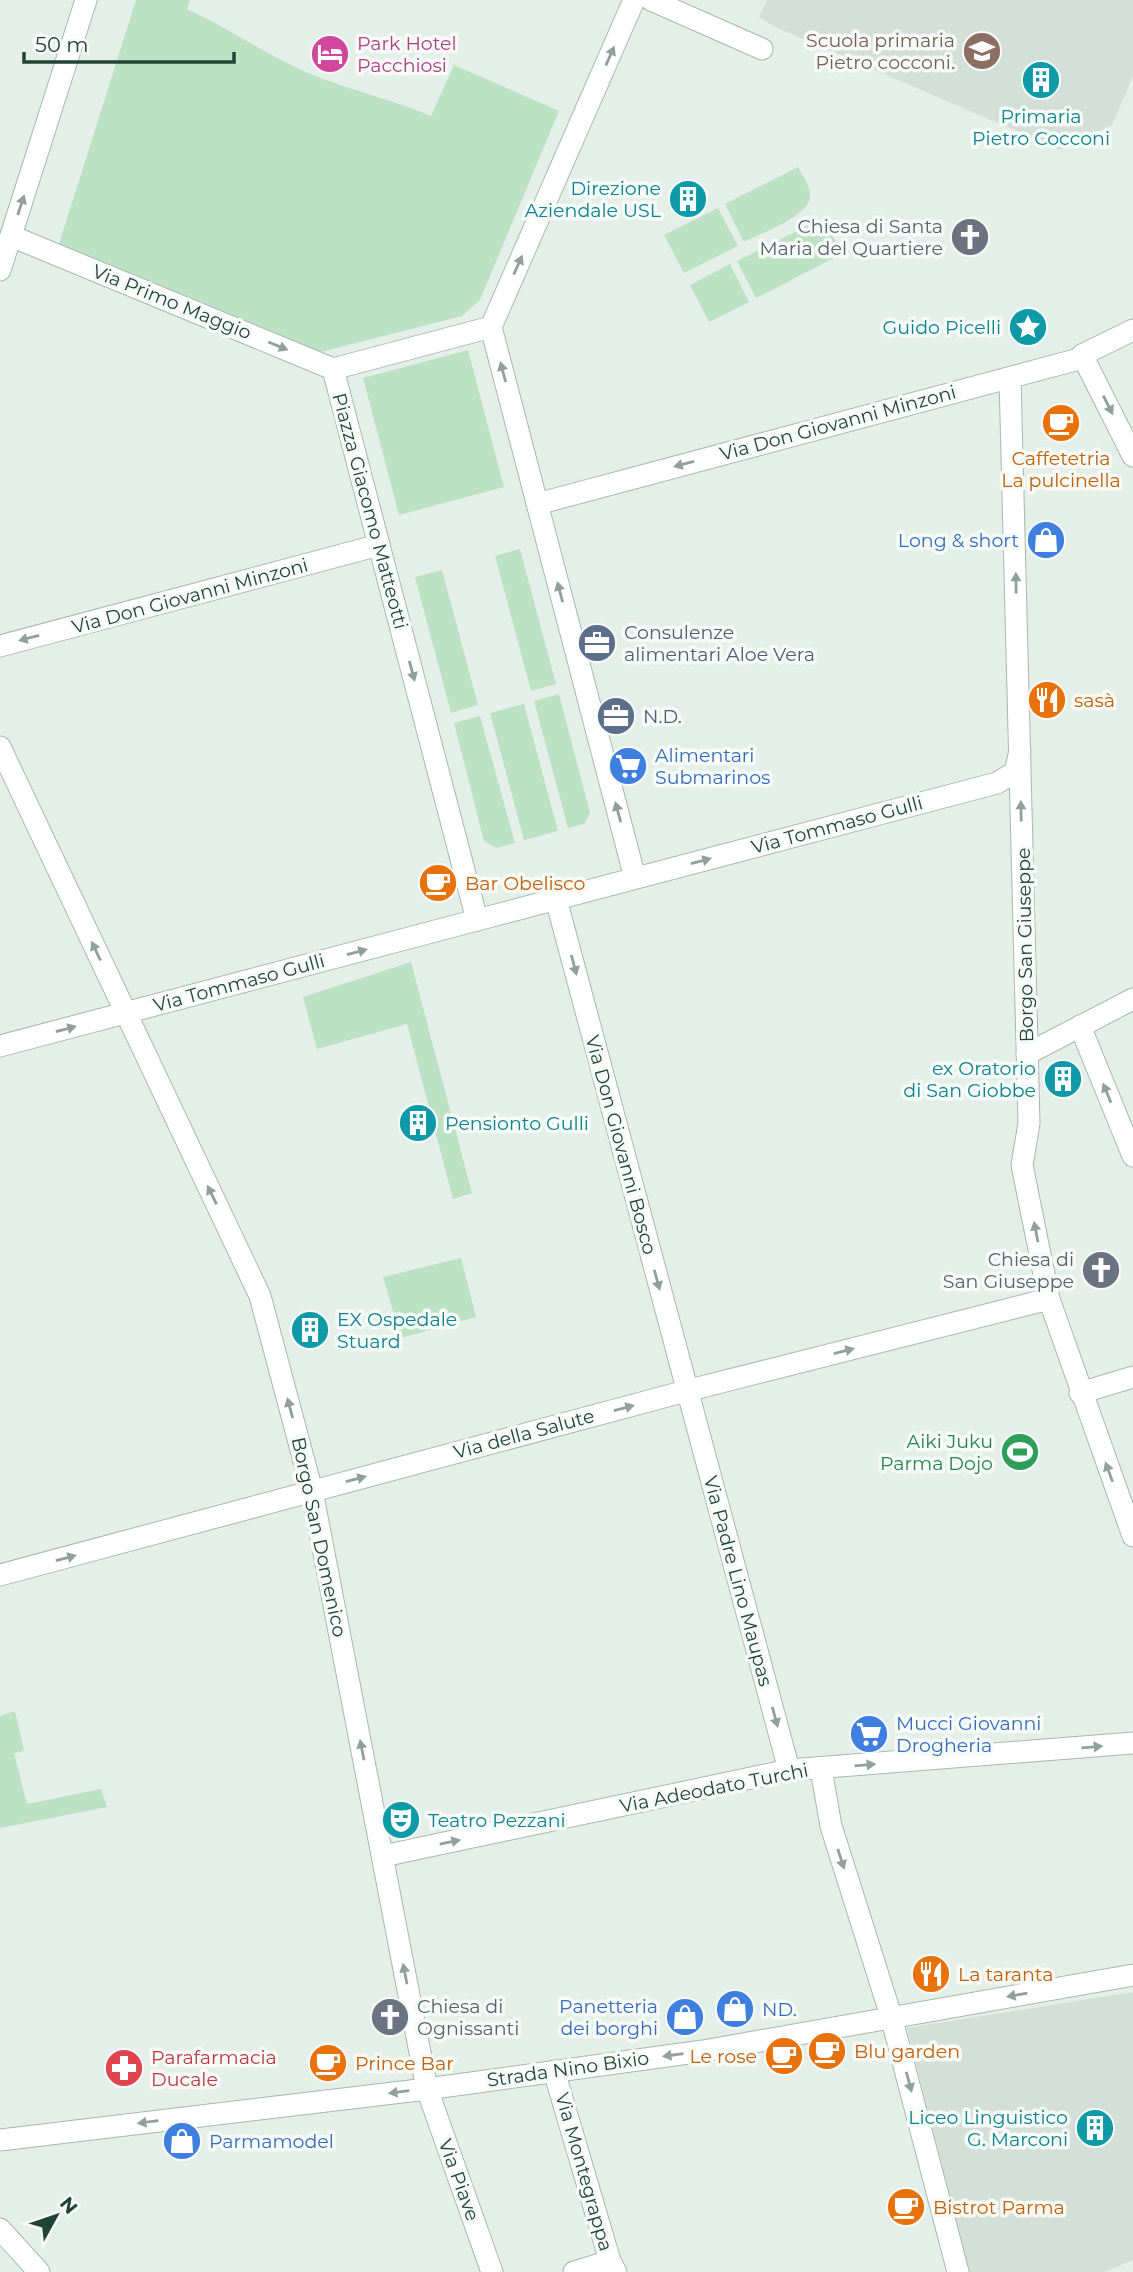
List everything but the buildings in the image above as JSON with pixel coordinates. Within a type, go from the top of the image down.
[{"type":"street","points":[[0,270],[86,0]]},
{"type":"street","points":[[477,920],[635,878],[491,327],[634,0]]},
{"type":"street","points":[[651,0],[762,49]]},
{"type":"street","name":"Via Primo Maggio","points":[[11,236],[333,369]]},
{"type":"street","name":"Piazza Giacomo Matteotti","points":[[477,920],[333,369],[491,327]]},
{"type":"street","name":"Via Don Giovanni Minzoni","points":[[537,504],[1079,359],[1082,355],[1133,330]]},
{"type":"street","points":[[1082,355],[1133,456]]},
{"type":"street","name":"Borgo San Giuseppe","points":[[1010,378],[1029,1123],[1022,1165],[1049,1299],[1080,1393],[1133,1536]]},
{"type":"street","name":"Via Don Giovanni Minzoni","points":[[0,646],[379,545]]},
{"type":"street","name":"Borgo San Domenico","points":[[0,747],[260,1296],[312,1491],[426,2089]]},
{"type":"street","name":"Via Tommaso Gulli","points":[[635,878],[997,783],[1015,772],[1020,751]]},
{"type":"street","name":"Via Don Giovanni Bosco","points":[[556,899],[686,1391]]},
{"type":"street","name":"Via Tommaso Gulli","points":[[0,1046],[477,920]]},
{"type":"street","points":[[1027,1054],[1133,999]]},
{"type":"street","points":[[1080,1026],[1133,1156]]},
{"type":"street","name":"Via della Salute","points":[[0,1575],[686,1391],[1049,1299]]},
{"type":"street","points":[[1080,1393],[1133,1377]]},
{"type":"street","name":"Via Padre Lino Maupas","points":[[686,1391],[789,1770]]},
{"type":"street","name":"Via Adeodato Turchi","points":[[383,1856],[789,1770],[1133,1743]]},
{"type":"street","points":[[821,1769],[831,1826],[891,2016],[958,2272]]},
{"type":"street","name":"Strada Nino Bixio","points":[[0,2140],[426,2089],[703,2051],[1133,1975]]},
{"type":"street","name":"Via Montegrappa","points":[[554,2071],[613,2267]]},
{"type":"street","name":"Via Piave","points":[[426,2089],[492,2272]]},
{"type":"street","points":[[0,2229],[39,2272]]},
{"type":"street","points":[[574,2272],[613,2267]]},
{"type":"shaded area","name":"Scuola primaria Pietro cocconi.","points":[[767,0],[1133,0],[1133,76],[1112,125],[1060,150],[773,26],[759,17]]},
{"type":"shaded area","points":[[1133,1992],[1133,2260],[1104,2272],[969,2272],[907,2028]]},
{"type":"green space","points":[[136,0],[190,0],[187,9],[295,67],[431,116],[454,65],[559,111],[480,300],[462,316],[321,352],[59,244]]},
{"type":"green space","points":[[798,167],[809,189],[808,204],[783,224],[744,242],[725,204]]},
{"type":"green space","points":[[718,208],[738,246],[684,273],[664,235]]},
{"type":"green space","points":[[811,224],[827,230],[842,254],[756,298],[737,261]]},
{"type":"green space","points":[[730,264],[749,302],[709,322],[690,285]]},
{"type":"green space","points":[[468,350],[504,487],[399,515],[363,378]]},
{"type":"green space","points":[[520,549],[556,684],[531,691],[495,556]]},
{"type":"green space","points":[[442,570],[478,705],[451,713],[415,577]]},
{"type":"green space","points":[[559,694],[590,813],[584,824],[568,828],[534,701]]},
{"type":"green space","points":[[524,704],[558,831],[524,840],[490,713]]},
{"type":"green space","points":[[480,716],[515,843],[496,848],[484,841],[454,723]]},
{"type":"green space","points":[[411,962],[472,1193],[453,1199],[407,1024],[317,1049],[303,997]]},
{"type":"green space","points":[[461,1258],[476,1317],[401,1338],[383,1277]]},
{"type":"green space","points":[[15,1711],[24,1751],[14,1753],[27,1804],[101,1789],[107,1807],[0,1828],[0,1716]]},
{"type":"place","name":"Scuola primaria Pietro cocconi.","points":[[982,51]]},
{"type":"place","name":"Park Hotel Pacchiosi","points":[[330,54]]},
{"type":"place","name":"Primaria Pietro Cocconi","points":[[1041,80]]},
{"type":"place","name":"Direzione Aziendale USL","points":[[688,199]]},
{"type":"place","name":"Chiesa di Santa Maria del Quartiere","points":[[970,237]]},
{"type":"place","name":"Guido Picelli","points":[[1028,327]]},
{"type":"place","name":"Caffetetria La pulcinella","points":[[1061,423]]},
{"type":"place","name":"Long & short","points":[[1046,540]]},
{"type":"place","name":"Consulenze alimentari Aloe Vera","points":[[597,643]]},
{"type":"place","name":"sasà","points":[[1047,700]]},
{"type":"place","name":"N.D.","points":[[616,716]]},
{"type":"place","name":"Alimentari Submarinos","points":[[628,766]]},
{"type":"place","name":"Bar Obelisco","points":[[438,883]]},
{"type":"place","name":"ex Oratorio di San Giobbe","points":[[1063,1079]]},
{"type":"place","name":"Pensionto Gulli","points":[[418,1123]]},
{"type":"place","name":"Chiesa di San Giuseppe","points":[[1101,1270]]},
{"type":"place","name":"EX Ospedale Stuard","points":[[310,1330]]},
{"type":"place","name":"Aiki Juku Parma Dojo","points":[[1020,1452]]},
{"type":"place","name":"Mucci Giovanni Drogheria","points":[[869,1734]]},
{"type":"place","name":"Teatro Pezzani","points":[[401,1820]]},
{"type":"place","name":"La taranta","points":[[931,1974]]},
{"type":"place","name":"ND.","points":[[735,2009]]},
{"type":"place","name":"Chiesa di Ognissanti","points":[[390,2017]]},
{"type":"place","name":"Panetteria dei borghi","points":[[685,2017]]},
{"type":"place","name":"Blu garden","points":[[827,2051]]},
{"type":"place","name":"Le rose","points":[[784,2056]]},
{"type":"place","name":"Prince Bar","points":[[328,2063]]},
{"type":"place","name":"Parafarmacia Ducale","points":[[124,2068]]},
{"type":"place","name":"Liceo Linguistico G. Marconi","points":[[1095,2128]]},
{"type":"place","name":"Parmamodel","points":[[182,2141]]},
{"type":"place","name":"Bistrot Parma","points":[[906,2207]]}]
